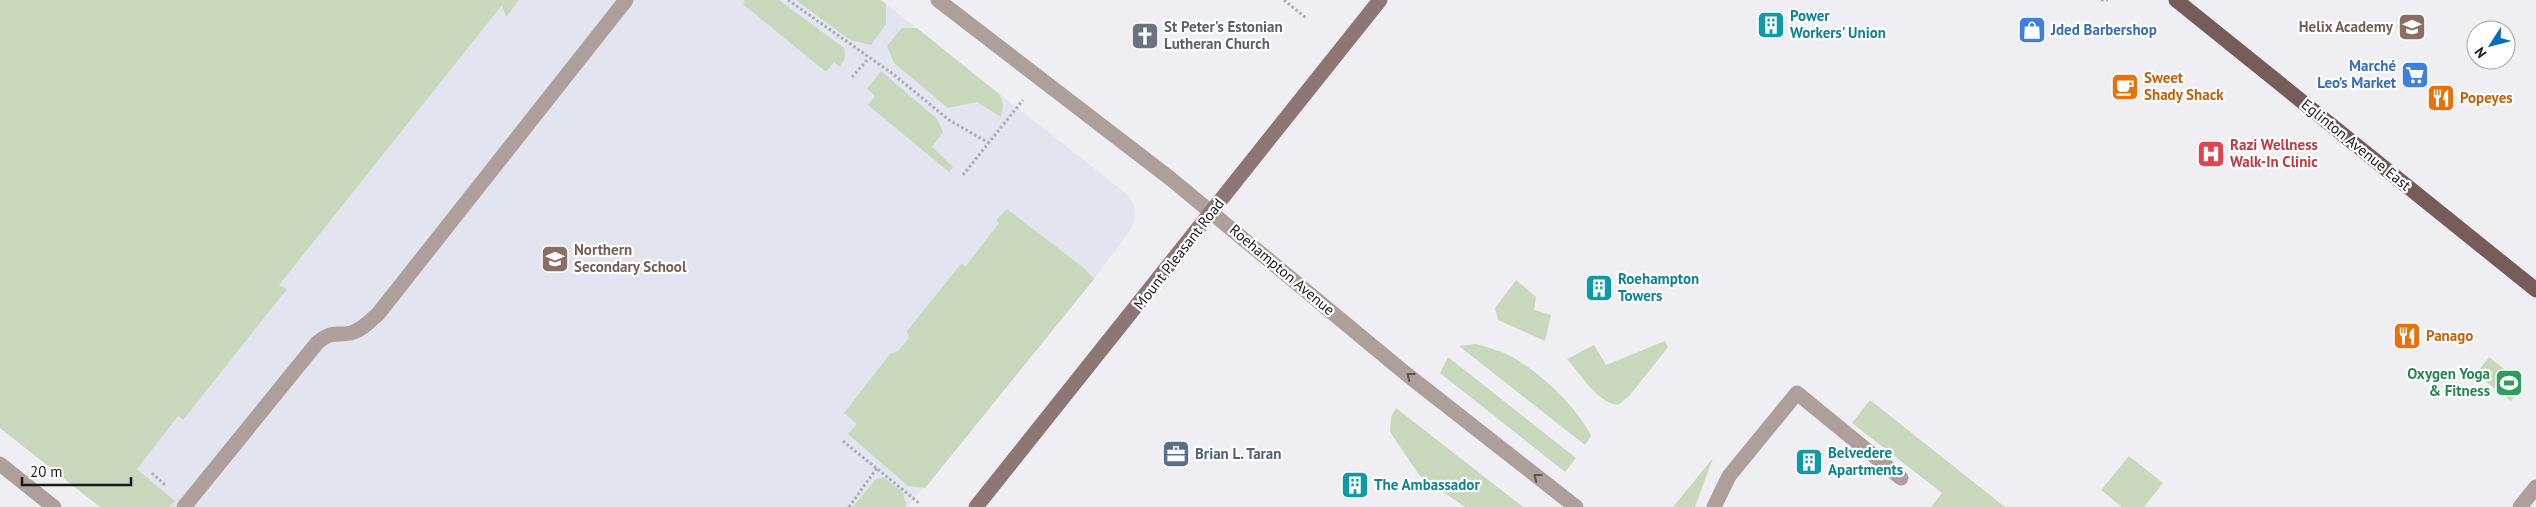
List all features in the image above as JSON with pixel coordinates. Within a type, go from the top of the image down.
[{"type":"main road","name":"Mount Pleasant Road","points":[[976,507],[1380,0]]},
{"type":"main road","name":"Eglinton Avenue East","points":[[2176,0],[2536,290]]},
{"type":"street","points":[[184,507],[317,343],[327,334],[351,333],[365,327],[378,314],[626,0]]},
{"type":"street","name":"Roehampton Avenue","points":[[938,0],[1212,213],[1405,373],[1576,507]]},
{"type":"street","points":[[1714,507],[1729,476],[1797,394],[1901,478]]},
{"type":"street","points":[[0,464],[54,507]]},
{"type":"street","points":[[2520,507],[2536,487]]},
{"type":"path","points":[[788,0],[868,59],[893,74],[949,120],[989,142]]},
{"type":"path","points":[[1284,0],[1306,18]]},
{"type":"path","points":[[2101,0],[2108,0]]},
{"type":"path","points":[[852,77],[868,59]]},
{"type":"path","points":[[963,175],[1022,100]]},
{"type":"path","points":[[843,441],[920,503]]},
{"type":"path","points":[[849,507],[877,468]]},
{"type":"shaded area","name":"Northern Secondary School","points":[[0,0],[881,0],[1128,195],[1134,205],[1135,216],[1132,228],[1094,279],[907,507],[100,507],[0,428]]},
{"type":"green space","points":[[0,0],[519,0],[506,17],[502,5],[279,285],[287,289],[183,420],[178,416],[137,469],[175,501],[169,507],[100,507],[0,428]]},
{"type":"green space","points":[[744,0],[779,0],[844,48],[845,58],[840,67],[834,62],[826,72],[743,4]]},
{"type":"green space","points":[[796,0],[881,0],[886,4],[886,24],[871,45],[850,40]]},
{"type":"green space","points":[[902,28],[917,28],[1000,95],[1003,106],[1001,117],[977,102],[948,108],[894,63],[887,46]]},
{"type":"green space","points":[[881,71],[937,119],[943,132],[932,147],[953,167],[949,172],[868,105],[875,96],[867,89]]},
{"type":"green space","points":[[1007,209],[1085,269],[1094,279],[925,488],[908,486],[848,434],[857,424],[844,413],[890,354],[898,351],[909,338],[907,331],[961,264],[966,266],[999,223],[996,220]]},
{"type":"green space","points":[[1516,280],[1536,297],[1534,310],[1551,315],[1545,341],[1498,320],[1495,308]]},
{"type":"green space","points":[[1665,341],[1668,347],[1630,395],[1618,405],[1610,403],[1596,393],[1567,359],[1594,345],[1606,365]]},
{"type":"green space","points":[[1476,344],[1514,358],[1540,376],[1553,388],[1576,412],[1591,436],[1585,445],[1459,346]]},
{"type":"green space","points":[[1448,357],[1576,458],[1565,472],[1440,373]]},
{"type":"green space","points":[[2489,357],[2523,384],[2511,401],[2476,374]]},
{"type":"green space","points":[[1870,400],[2005,507],[1931,507],[1942,493],[1852,423]]},
{"type":"green space","points":[[1396,408],[1523,507],[1465,507],[1420,476],[1390,432],[1391,417]]},
{"type":"green space","points":[[2129,456],[2163,483],[2144,507],[2122,507],[2101,490]]},
{"type":"green space","points":[[1713,458],[1695,507],[1673,507]]},
{"type":"green space","points":[[883,477],[903,493],[906,507],[853,507],[875,480]]},
{"type":"place","name":"Power Workers' Union","points":[[1771,25]]},
{"type":"place","name":"Helix Academy","points":[[2412,27]]},
{"type":"place","name":"Jded Barbershop","points":[[2032,30]]},
{"type":"place","name":"St Peter's Estonian Lutheran Church","points":[[1145,36]]},
{"type":"place","name":"Marché Leo’s Market","points":[[2415,75]]},
{"type":"place","name":"Sweet Shady Shack","points":[[2125,87]]},
{"type":"place","name":"Popeyes","points":[[2441,98]]},
{"type":"place","name":"Razi Wellness Walk-In Clinic","points":[[2211,154]]},
{"type":"place","name":"Northern Secondary School","points":[[555,259]]},
{"type":"place","name":"Roehampton Towers","points":[[1599,288]]},
{"type":"place","name":"Panago","points":[[2407,336]]},
{"type":"place","name":"Oxygen Yoga & Fitness","points":[[2509,383]]},
{"type":"place","name":"Brian L. Taran","points":[[1176,454]]},
{"type":"place","name":"Belvedere Apartments","points":[[1809,462]]},
{"type":"place","name":"The Ambassador","points":[[1355,485]]}]
